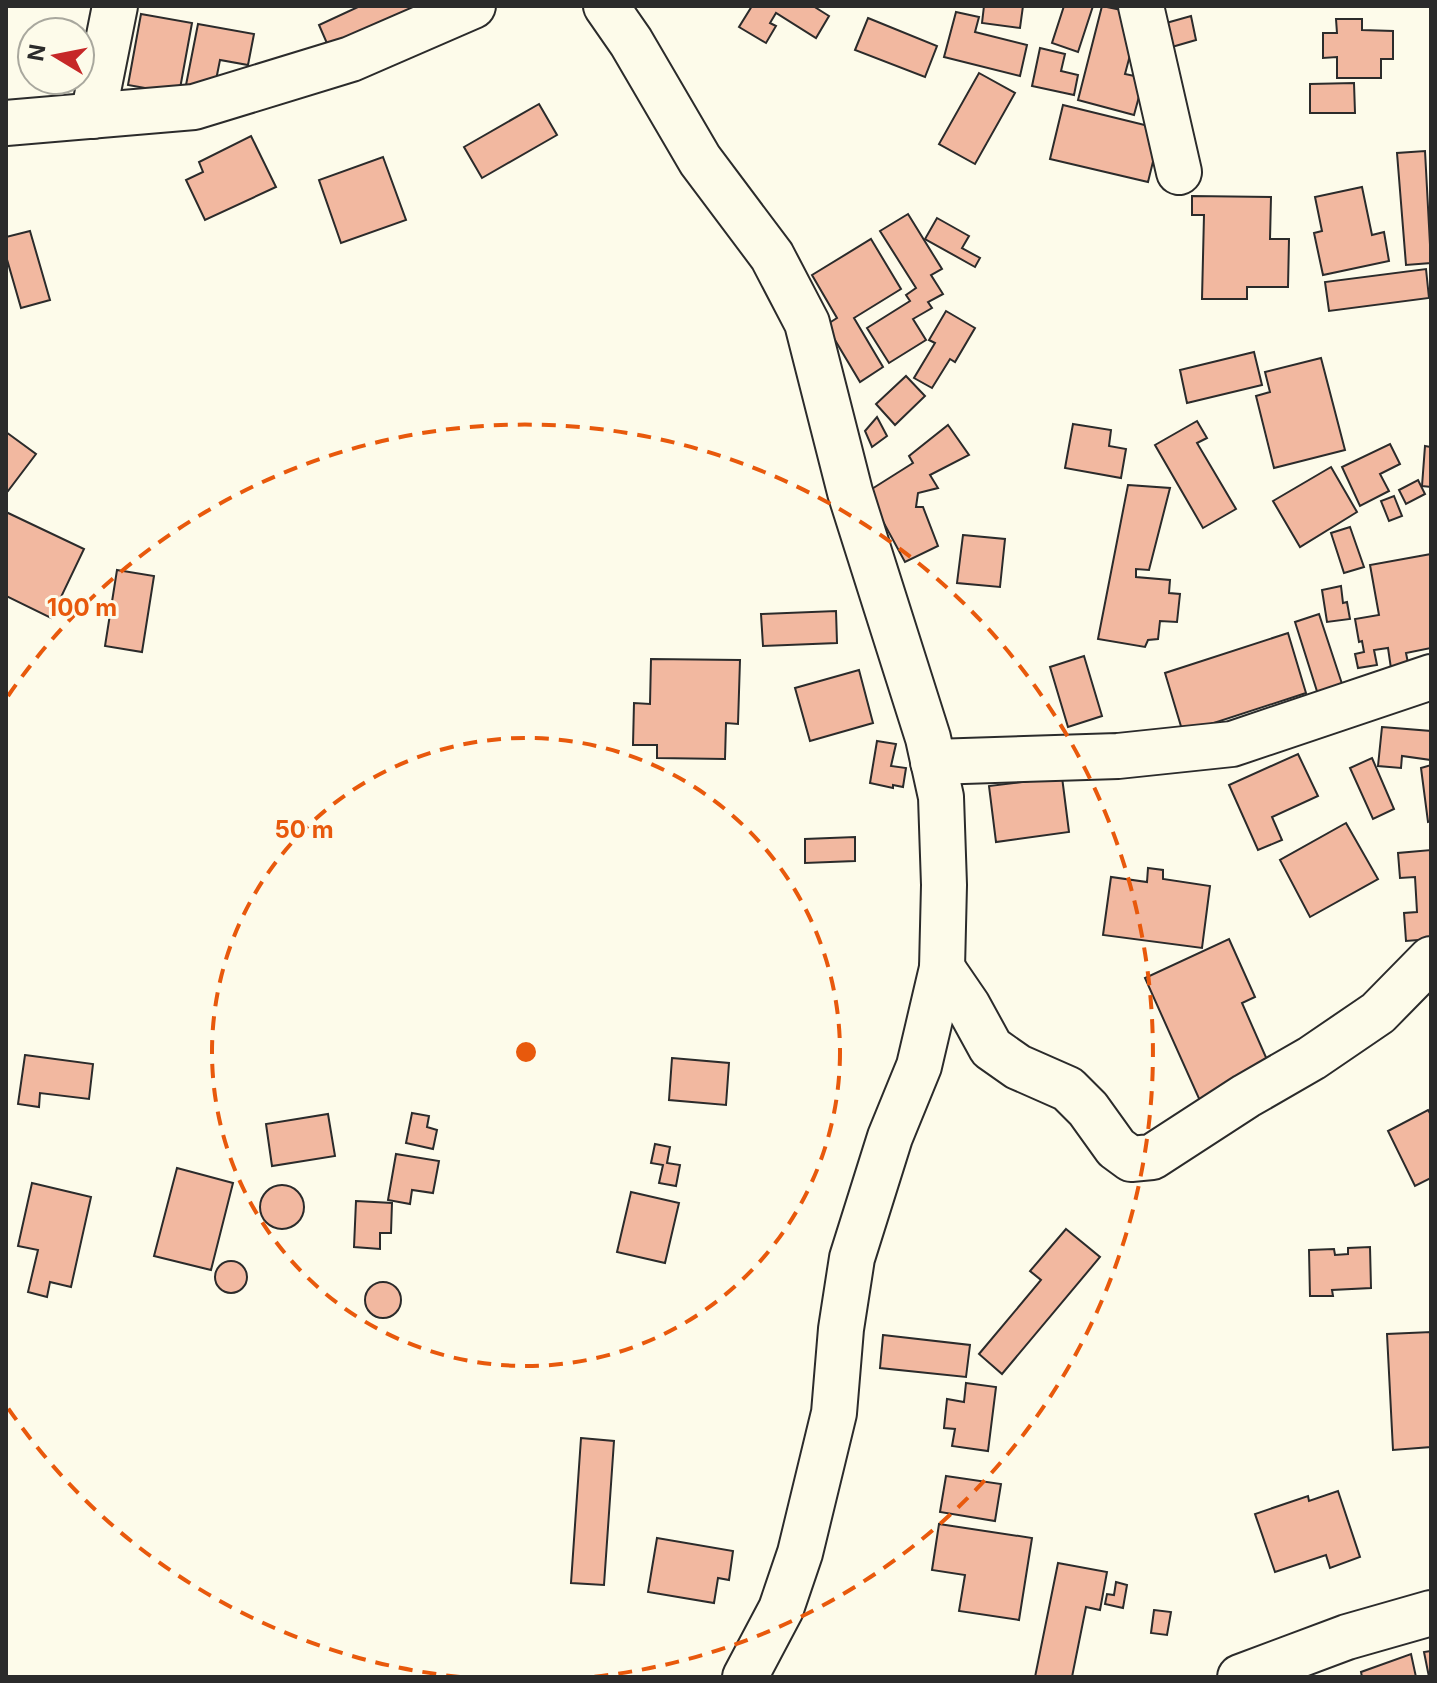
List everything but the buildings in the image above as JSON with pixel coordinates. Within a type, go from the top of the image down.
[{"type":"street","points":[[93,116],[115,6]]},
{"type":"street","points":[[6,123],[194,107],[351,59],[473,6]]},
{"type":"street","points":[[606,6],[631,42],[700,160],[772,256],[807,323],[850,492],[928,738],[941,797],[944,885],[942,968],[919,1066],[890,1137],[852,1258],[841,1329],[834,1413],[800,1553],[781,1609],[745,1677]]},
{"type":"street","points":[[1141,6],[1179,172]]},
{"type":"street","points":[[933,762],[1118,756],[1232,744],[1431,677]]},
{"type":"street","points":[[942,968],[991,1048],[1018,1067],[1068,1089],[1088,1109],[1116,1148],[1131,1159],[1152,1157],[1246,1096],[1312,1058],[1378,1013],[1431,959]]},
{"type":"street","points":[[1240,1677],[1347,1637],[1431,1613]]}]
